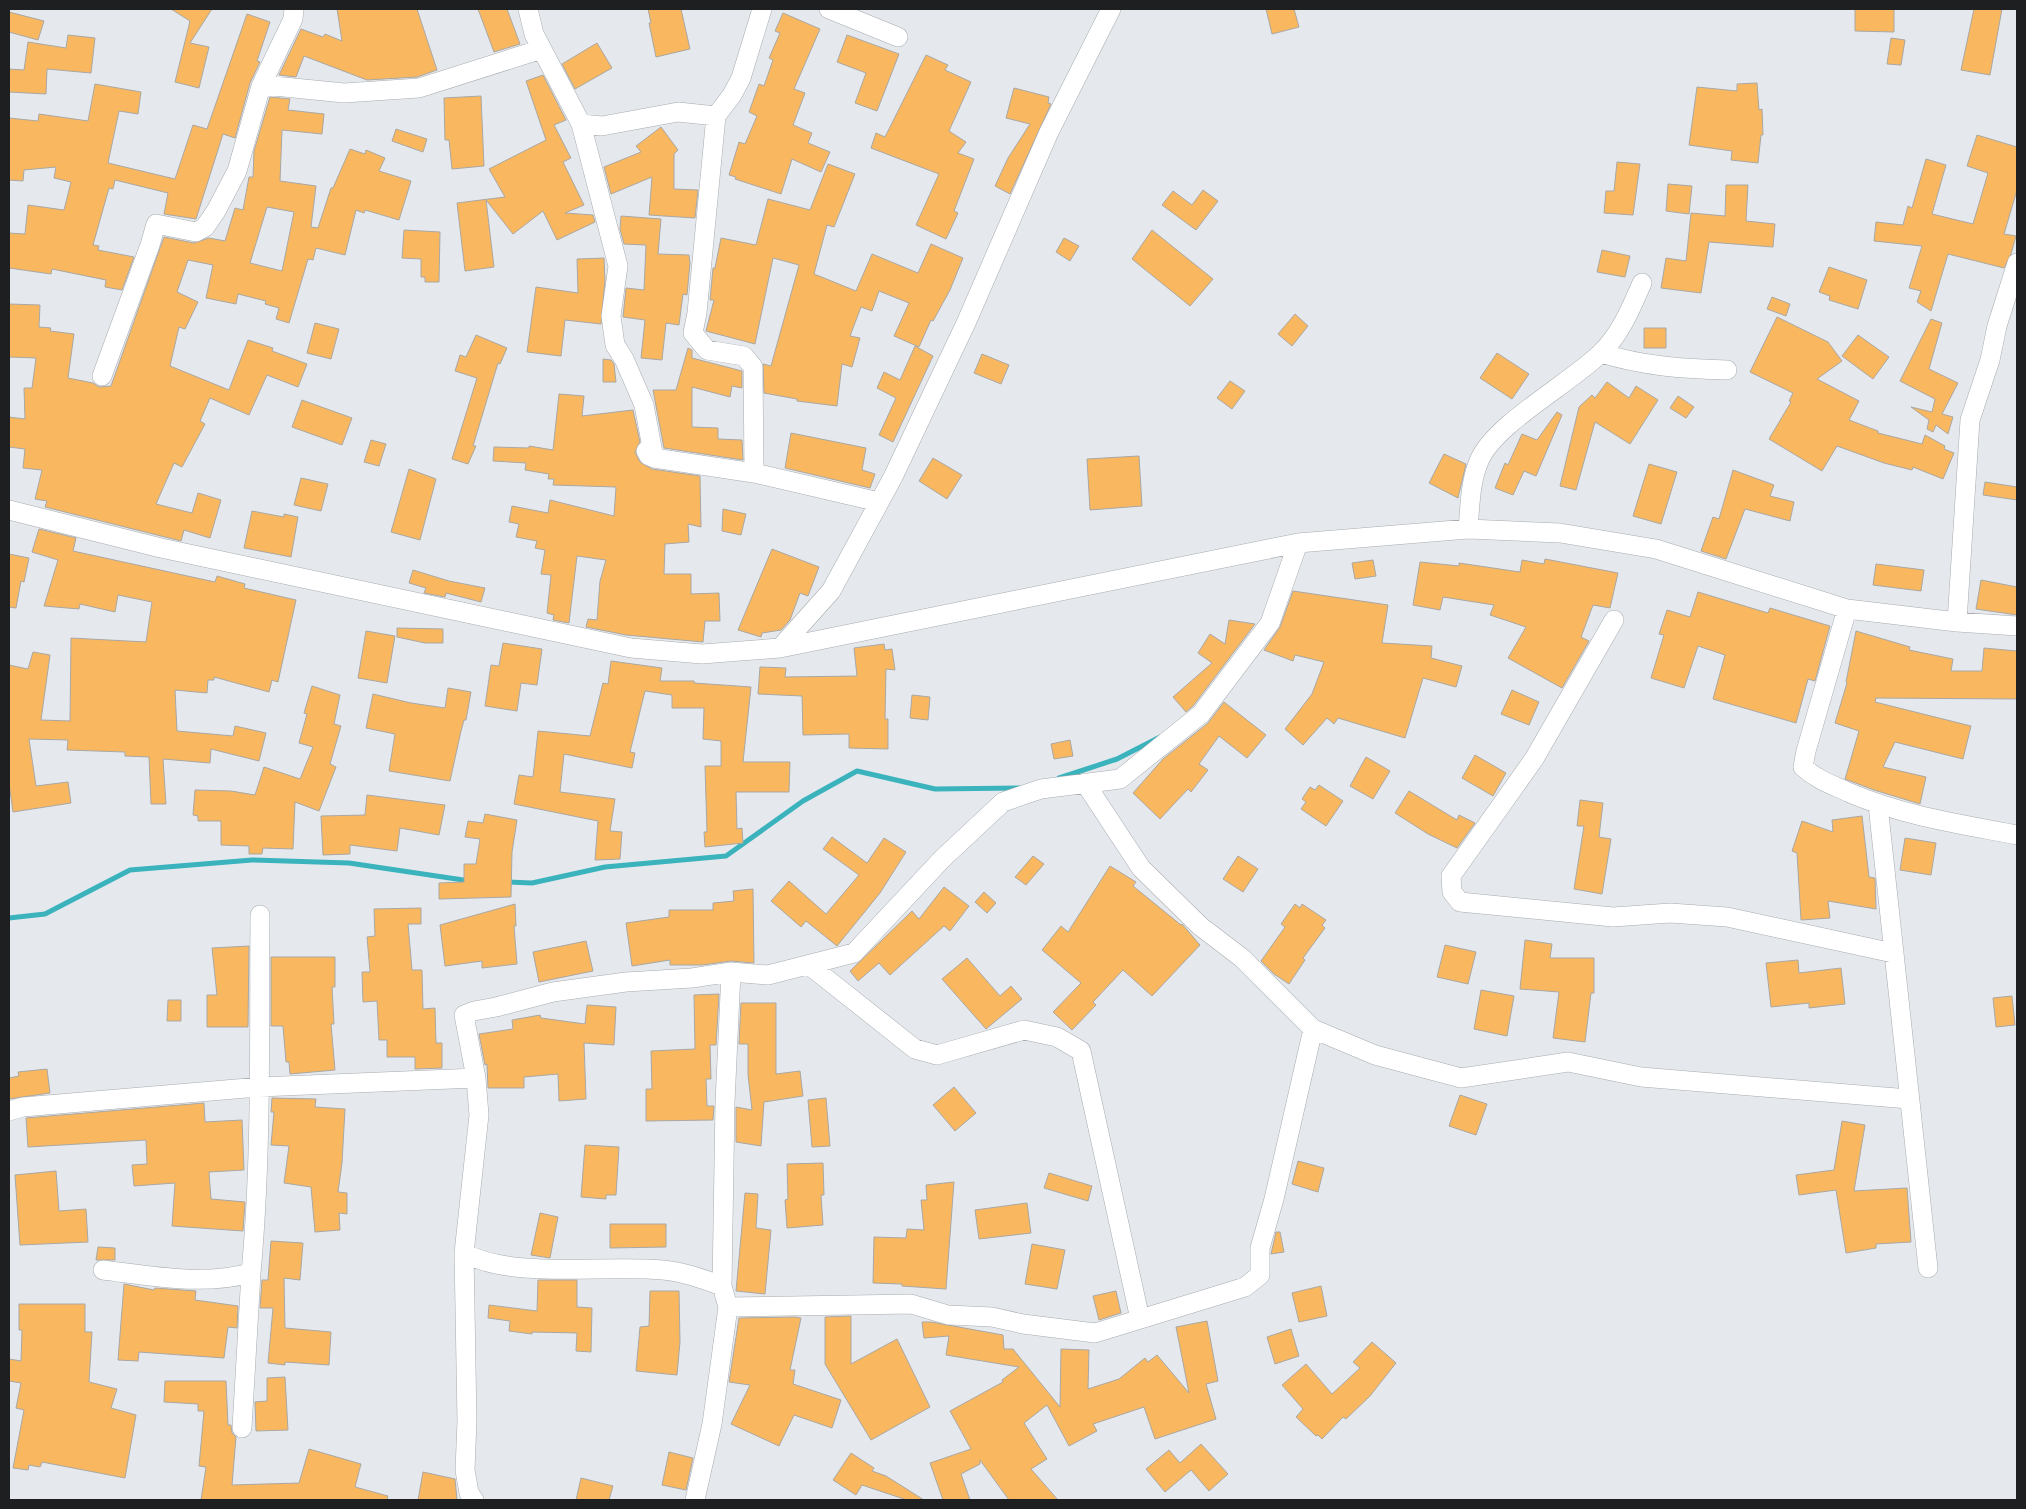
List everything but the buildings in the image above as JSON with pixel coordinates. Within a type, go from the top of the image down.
[{"type":"street","points":[[102,376],[156,224],[196,232],[205,227],[216,211],[237,171],[252,113],[293,19],[294,9]]},
{"type":"street","points":[[528,9],[534,34],[581,124],[618,266],[611,316],[614,345],[624,359],[644,405],[649,452],[754,473],[879,502]]},
{"type":"street","points":[[754,473],[753,367],[744,356],[707,350],[693,333],[697,313],[716,116],[732,95],[741,78],[762,9]]},
{"type":"street","points":[[829,9],[898,37]]},
{"type":"street","points":[[780,648],[831,591],[879,502],[966,323],[1049,132],[1111,9]]},
{"type":"street","points":[[264,85],[344,93],[419,88],[542,49]]},
{"type":"street","points":[[581,124],[602,126],[678,112],[716,116]]},
{"type":"street","points":[[1957,622],[1970,420],[1990,360],[1997,326],[2017,263]]},
{"type":"street","points":[[1468,529],[1472,486],[1479,461],[1493,438],[1601,353],[1618,334],[1642,283]]},
{"type":"street","points":[[1601,353],[1632,363],[1674,369],[1727,370]]},
{"type":"street","points":[[9,510],[162,548],[631,648],[702,654],[780,648],[1298,543],[1468,529],[1560,533],[1656,549],[1847,609],[1957,622],[2017,626]]},
{"type":"street","points":[[474,1500],[469,1493],[465,1470],[467,1421],[464,1253],[479,1114],[476,1078],[464,1025],[464,1015],[553,992],[626,982],[692,978],[731,972],[768,975],[854,953],[942,859],[1003,802],[1041,789],[1120,779],[1201,714],[1270,623],[1298,543]]},
{"type":"street","points":[[1847,609],[1806,750],[1804,767],[1816,778],[1878,804],[1919,817],[2017,835]]},
{"type":"street","points":[[1614,620],[1534,759],[1451,876],[1452,892],[1460,902],[1613,917],[1670,913],[1727,917],[1893,953]]},
{"type":"street","points":[[1086,783],[1141,868],[1200,926],[1242,958],[1313,1029],[1375,1055],[1461,1078],[1568,1062],[1642,1077],[1909,1099]]},
{"type":"street","points":[[1878,804],[1928,1268]]},
{"type":"street","points":[[242,1428],[251,1273],[256,1224],[260,915]]},
{"type":"street","points":[[809,965],[915,1049],[937,1055],[1024,1030],[1057,1038],[1081,1051],[1140,1319]]},
{"type":"street","points":[[695,1500],[712,1424],[728,1307],[722,1286],[725,1103],[731,972]]},
{"type":"street","points":[[728,1307],[911,1304],[948,1315],[992,1317],[1023,1324],[1095,1333],[1245,1287],[1260,1275],[1260,1248],[1274,1199],[1313,1029]]},
{"type":"street","points":[[9,1111],[23,1107],[259,1087],[476,1078]]},
{"type":"street","points":[[464,1253],[480,1262],[537,1268],[663,1270],[698,1277],[722,1286]]},
{"type":"street","points":[[103,1270],[191,1280],[232,1278],[251,1273]]},
{"type":"waterway","points":[[1059,778],[1117,759],[1160,737]]},
{"type":"waterway","points":[[506,882],[532,883],[605,867],[726,856],[803,801],[857,771],[935,789],[1020,788]]},
{"type":"waterway","points":[[9,918],[45,914],[130,870],[252,860],[349,863],[470,881]]}]
